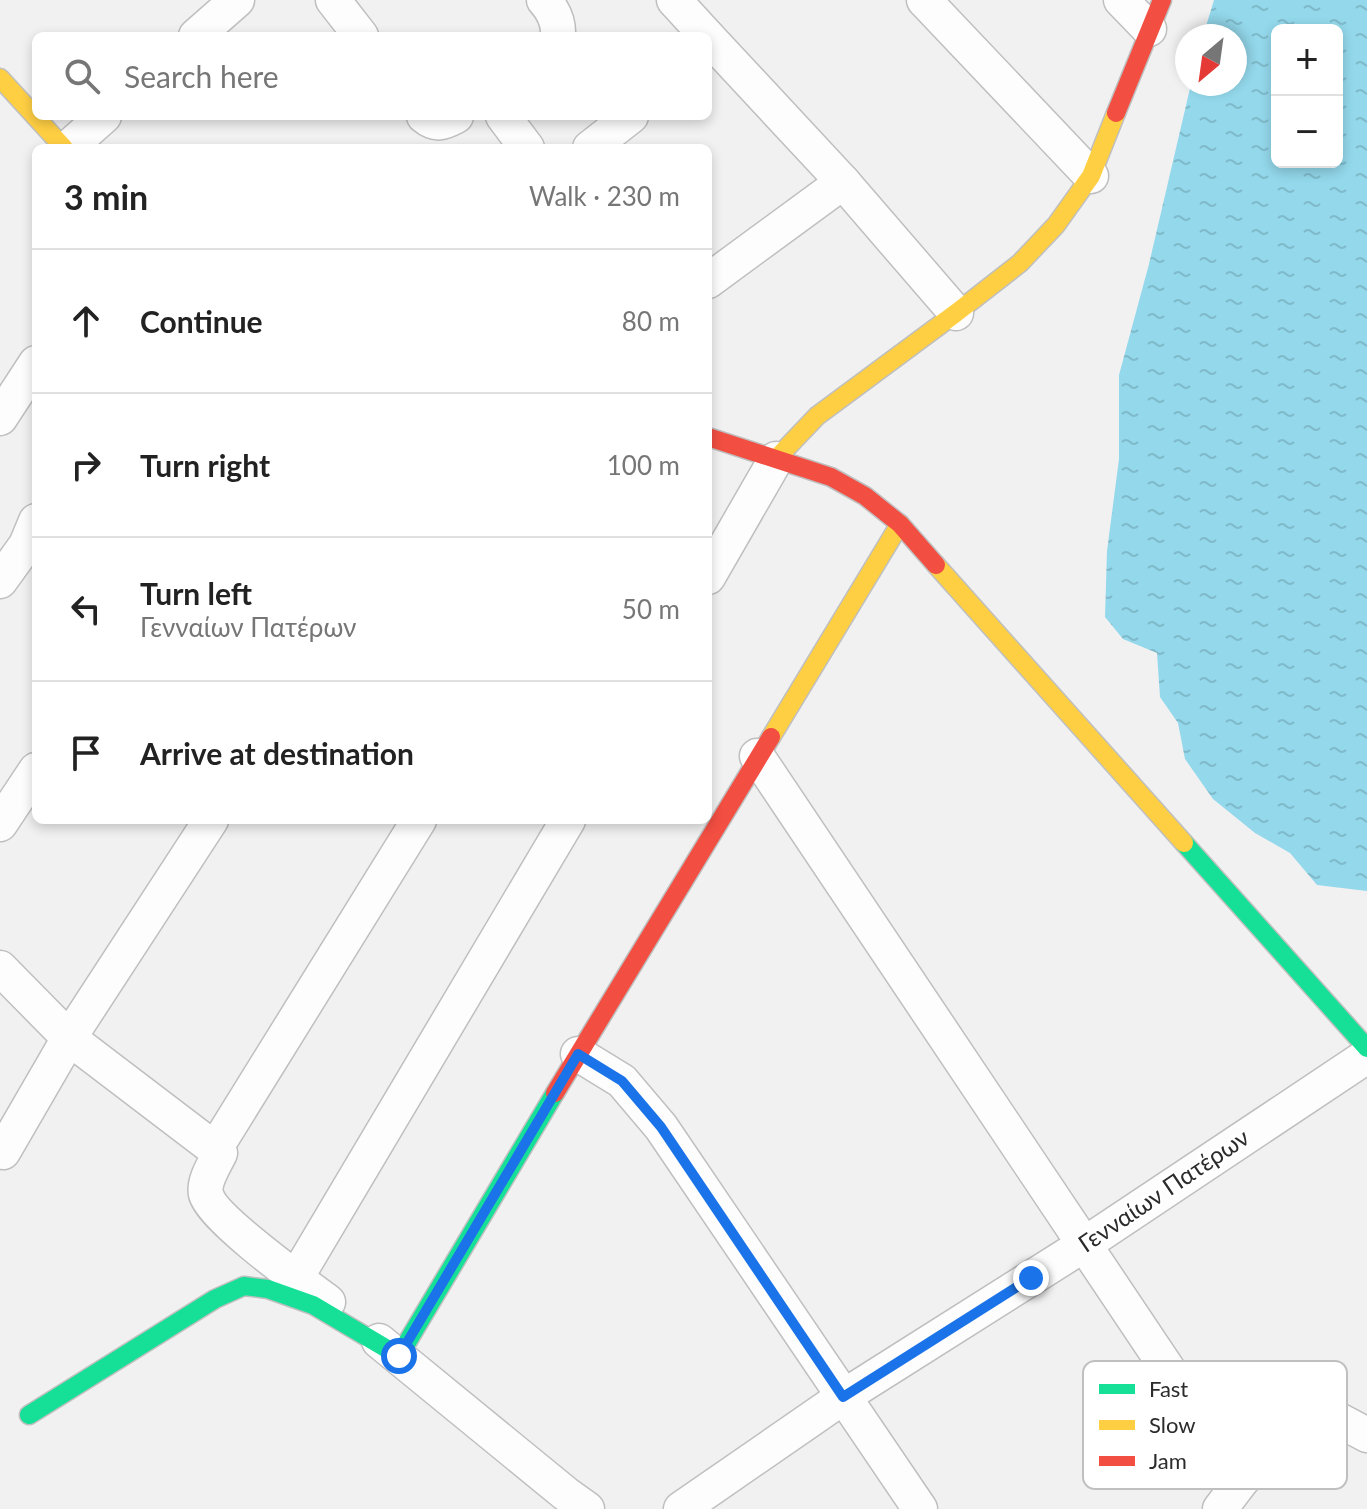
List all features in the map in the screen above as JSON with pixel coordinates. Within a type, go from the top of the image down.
[{"type":"street","points":[[201,32],[237,0]]},
{"type":"street","points":[[333,0],[358,32]]},
{"type":"street","points":[[544,0],[552,9],[558,32]]},
{"type":"street","points":[[674,0],[700,32]]},
{"type":"street","points":[[924,0],[1091,176]]},
{"type":"street","points":[[712,570],[776,459],[817,416],[1020,263],[1056,225],[1091,176],[1155,14],[1121,0]]},
{"type":"street","points":[[712,46],[843,182],[956,313]]},
{"type":"street","points":[[0,78],[32,112]]},
{"type":"street","points":[[40,120],[62,144]]},
{"type":"street","points":[[71,144],[99,120]]},
{"type":"street","points":[[429,120],[433,123],[449,120]]},
{"type":"street","points":[[506,120],[524,144]]},
{"type":"street","points":[[595,144],[626,120]]},
{"type":"street","points":[[712,278],[843,182]]},
{"type":"street","points":[[0,418],[32,369]]},
{"type":"street","points":[[712,438],[831,477],[865,496],[900,524],[1367,1048]]},
{"type":"street","points":[[399,1356],[757,756],[900,524]]},
{"type":"street","points":[[0,581],[26,545],[32,531]]},
{"type":"street","points":[[757,756],[1163,1361]]},
{"type":"street","points":[[0,824],[32,776]]},
{"type":"street","points":[[3,1152],[69,1038],[208,824]]},
{"type":"street","points":[[215,1149],[417,824]]},
{"type":"street","points":[[296,1278],[566,824]]},
{"type":"street","points":[[0,968],[69,1038],[220,1153],[207,1183],[206,1195],[232,1227],[399,1356],[587,1509]]},
{"type":"street","points":[[578,1054],[622,1081],[661,1127],[920,1509]]},
{"type":"street","name":"Γενναίων Πατέρων","points":[[681,1509],[843,1397],[1085,1244],[1367,1056]]},
{"type":"street","points":[[29,1415],[215,1299],[244,1286],[268,1289],[313,1305],[399,1356]]},
{"type":"street","points":[[1347,1424],[1367,1435]]},
{"type":"street","points":[[1220,1509],[1235,1489]]},
{"type":"water","points":[[1214,0],[1367,0],[1367,891],[1317,885],[1290,853],[1255,833],[1213,799],[1185,759],[1178,723],[1160,697],[1157,653],[1123,639],[1105,617],[1107,551],[1119,459],[1119,375],[1188,96],[1247,96],[1247,24],[1207,24]]},
{"type":"traffic: fast","points":[[1184,843],[1367,1048]]},
{"type":"traffic: fast","points":[[29,1415],[215,1299],[244,1286],[268,1289],[313,1305],[399,1356],[555,1093]]},
{"type":"traffic: slow","points":[[0,78],[32,113]]},
{"type":"traffic: slow","points":[[776,459],[817,416],[1020,263],[1056,225],[1091,176],[1116,113]]},
{"type":"traffic: slow","points":[[38,120],[60,144]]},
{"type":"traffic: slow","points":[[771,737],[900,524]]},
{"type":"traffic: slow","points":[[936,565],[1184,843]]},
{"type":"traffic: jam","points":[[1116,113],[1162,0]]},
{"type":"traffic: jam","points":[[712,438],[831,477],[865,496],[900,524],[936,565]]},
{"type":"traffic: jam","points":[[555,1093],[771,737]]},
{"type":"route","points":[[399,1356],[578,1054],[622,1081],[661,1127],[843,1397],[1031,1278]]}]
